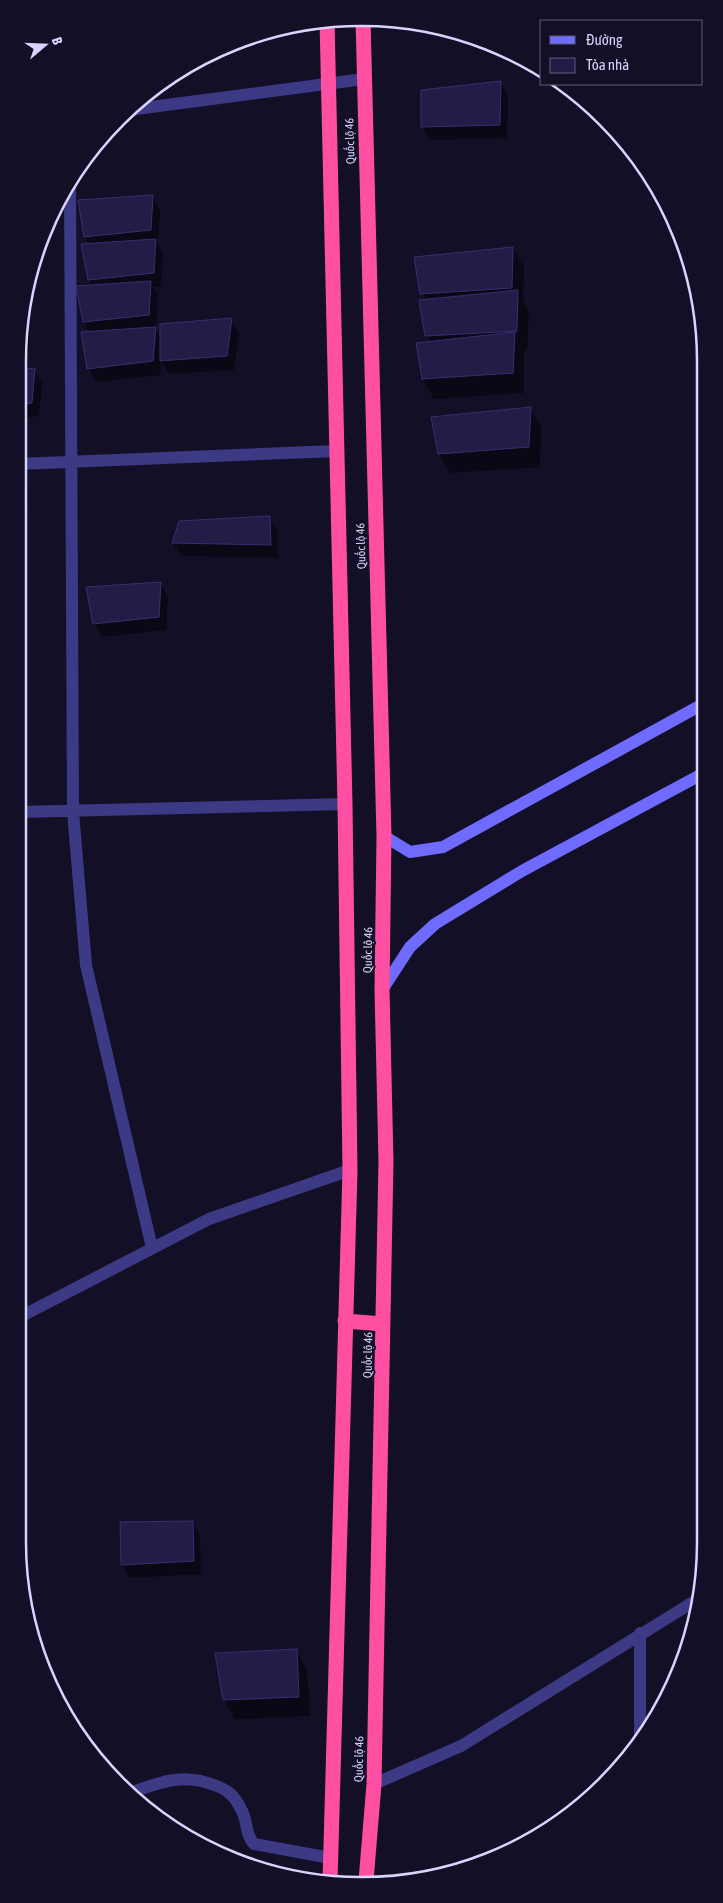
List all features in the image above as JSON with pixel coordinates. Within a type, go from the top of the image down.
[{"type":"highway","name":"Quốc lộ 46","points":[[363,26],[384,836],[382,990],[386,1161],[374,1784],[366,1877]]},
{"type":"highway","name":"Quốc lộ 46","points":[[327,28],[345,804],[350,1170],[330,1875]]},
{"type":"highway","points":[[346,1321],[383,1324]]},
{"type":"street","points":[[141,108],[364,79]]},
{"type":"street","points":[[70,196],[73,812],[86,965],[152,1248]]},
{"type":"street","points":[[26,464],[336,450]]},
{"type":"street","points":[[384,836],[410,852],[443,847],[697,708]]},
{"type":"street","points":[[382,990],[410,947],[435,924],[522,871],[697,777]]},
{"type":"street","points":[[26,812],[345,804]]},
{"type":"street","points":[[26,1314],[209,1219],[350,1170]]},
{"type":"street","points":[[374,1784],[462,1746],[640,1633],[691,1603]]},
{"type":"street","points":[[640,1633],[640,1728]]},
{"type":"street","points":[[136,1791],[170,1779],[196,1778],[228,1790],[245,1815],[248,1837],[254,1844],[330,1858]]},
{"type":"building","points":[[501,81],[500,125],[421,127],[421,90]]},
{"type":"building","points":[[153,195],[151,230],[84,237],[78,200]]},
{"type":"building","points":[[156,239],[154,273],[88,280],[81,244]]},
{"type":"building","points":[[513,247],[512,288],[420,294],[414,257]]},
{"type":"building","points":[[151,281],[149,315],[83,322],[76,286]]},
{"type":"building","points":[[518,290],[517,331],[425,336],[419,300]]},
{"type":"building","points":[[232,318],[227,356],[160,361],[160,324]]},
{"type":"building","points":[[156,327],[153,361],[87,369],[81,332]]},
{"type":"building","points":[[515,332],[513,373],[422,379],[416,343]]},
{"type":"building","points":[[35,368],[32,403],[26,404],[26,369]]},
{"type":"building","points":[[531,407],[529,447],[438,454],[431,417]]},
{"type":"building","points":[[270,516],[271,545],[172,543],[179,521]]},
{"type":"building","points":[[161,582],[159,617],[93,624],[86,587]]},
{"type":"building","points":[[193,1521],[194,1561],[121,1565],[120,1522]]},
{"type":"building","points":[[297,1649],[299,1697],[223,1700],[215,1653]]}]
